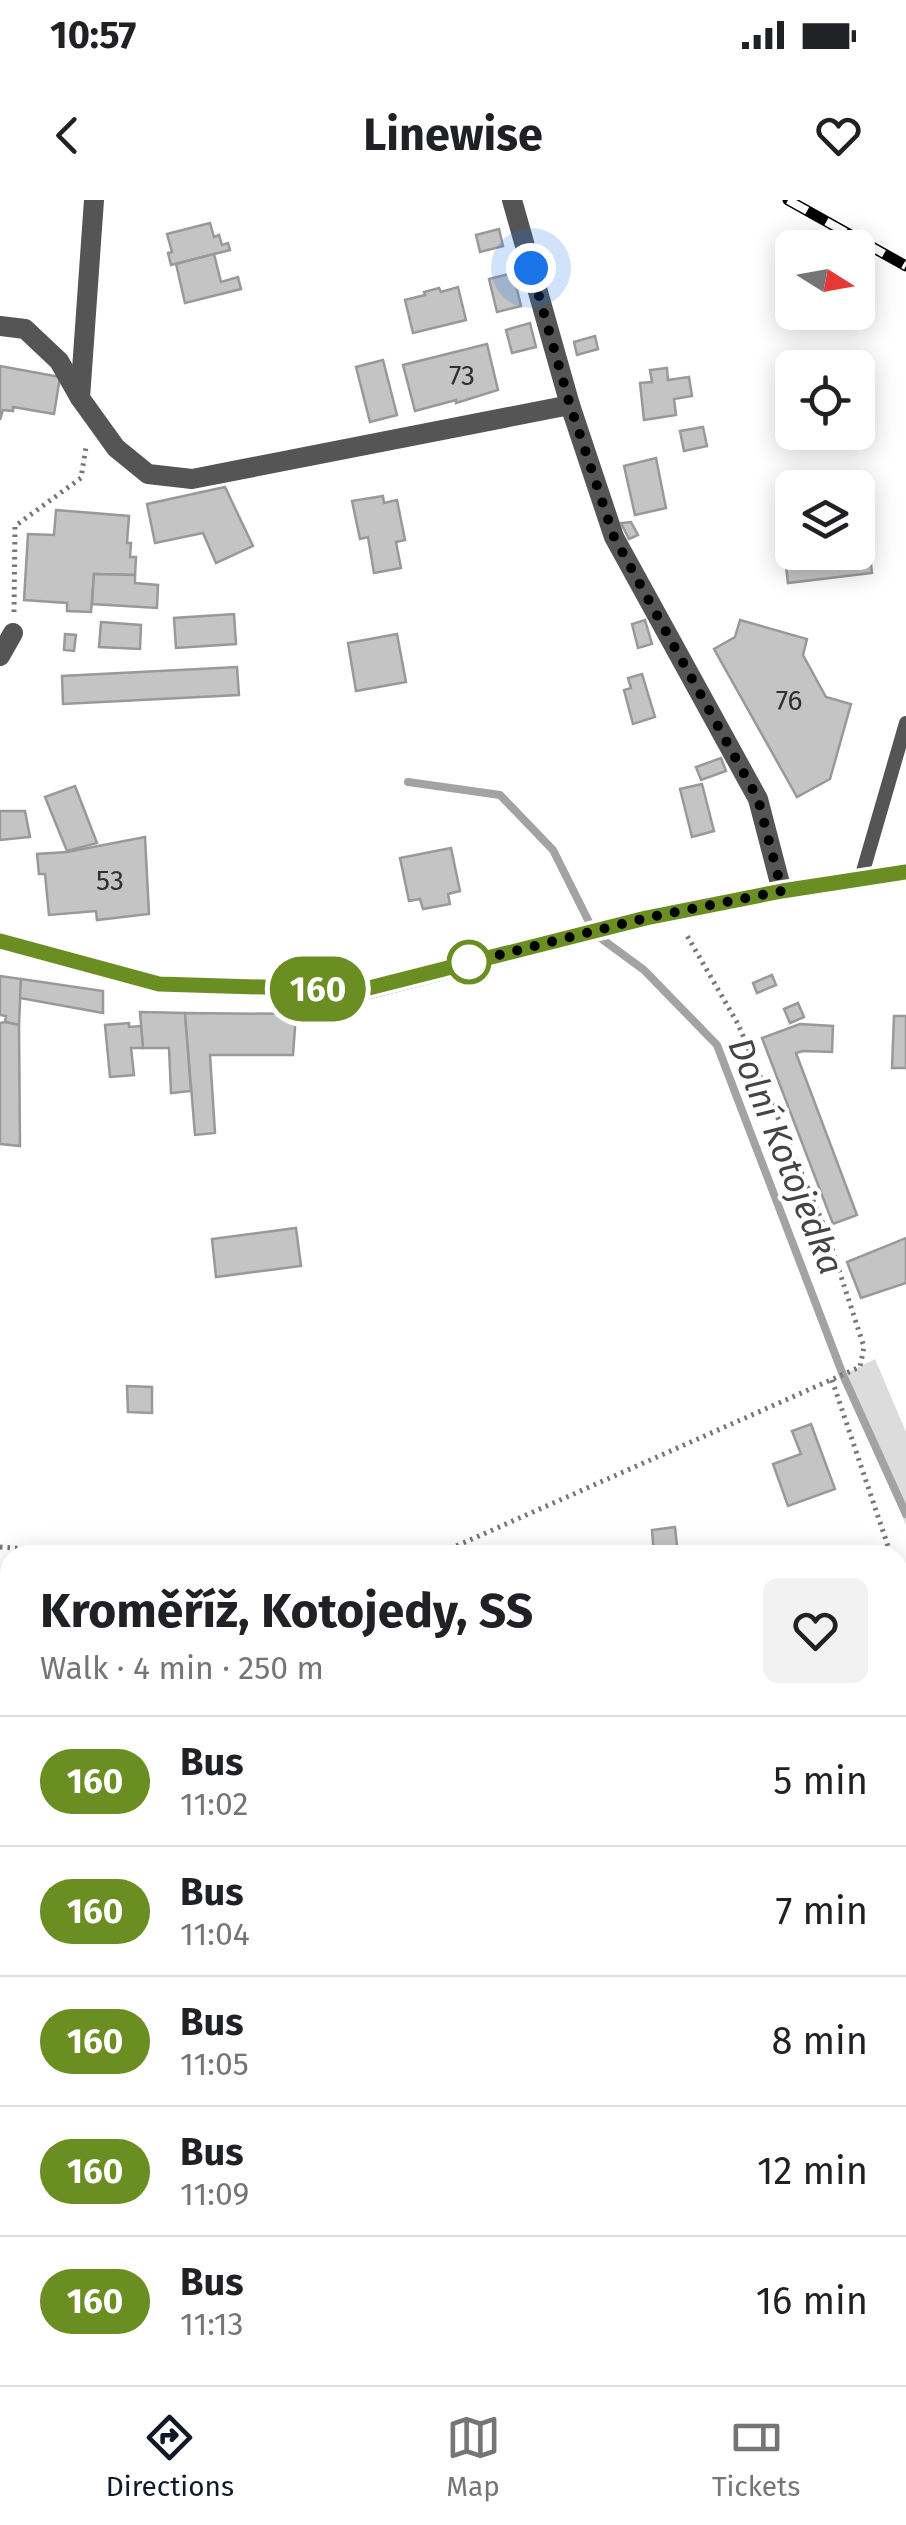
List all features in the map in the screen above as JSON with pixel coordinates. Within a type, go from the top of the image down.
[{"type":"main road","points":[[0,941],[159,984],[361,990],[646,918],[906,872]]},
{"type":"street","points":[[86,406],[94,200]]},
{"type":"street","points":[[512,200],[570,405],[614,537],[758,799],[782,891]]},
{"type":"street","points":[[0,326],[25,330],[59,361],[116,448],[148,474],[192,479],[570,405]]},
{"type":"street","points":[[0,656],[13,633]]},
{"type":"lane","points":[[861,878],[906,723]]},
{"type":"path","points":[[13,633],[16,526],[81,478],[86,406]]},
{"type":"path","points":[[459,1545],[860,1367],[864,1347],[827,1233],[738,1024],[674,912]]},
{"type":"path","points":[[832,1380],[888,1545]]},
{"type":"shaded area","points":[[875,1359],[906,1432],[906,1525],[843,1375]]},
{"type":"building","points":[[210,223],[214,237],[219,235],[222,245],[228,243],[230,250],[171,265],[167,234]]},
{"type":"building","points":[[499,229],[503,246],[480,252],[476,235]]},
{"type":"building","points":[[214,254],[221,282],[238,277],[241,289],[185,303],[176,264]]},
{"type":"building","points":[[513,273],[521,306],[497,312],[489,279]]},
{"type":"building","points":[[458,287],[466,320],[413,333],[405,300],[439,288],[441,292]]},
{"type":"building","points":[[530,323],[536,347],[512,353],[506,330]]},
{"type":"building","points":[[595,336],[598,349],[577,355],[574,342]]},
{"type":"building","points":[[487,344],[498,390],[415,411],[403,365]]},
{"type":"building","points":[[383,360],[397,415],[370,422],[356,367]]},
{"type":"building","points":[[0,366],[60,377],[54,414],[13,407],[13,411],[3,410],[0,420]]},
{"type":"building","points":[[667,368],[668,380],[689,377],[692,396],[674,399],[676,415],[644,420],[640,383],[652,382],[650,370]]},
{"type":"building","points":[[703,427],[707,446],[684,451],[680,431]]},
{"type":"building","points":[[656,458],[666,508],[635,515],[624,466]]},
{"type":"building","points":[[225,487],[253,546],[216,563],[203,533],[155,543],[147,504]]},
{"type":"building","points":[[383,496],[384,503],[397,500],[405,540],[396,542],[401,568],[374,573],[368,537],[360,539],[352,501]]},
{"type":"building","points":[[56,510],[129,516],[127,543],[131,543],[130,557],[136,557],[135,575],[94,574],[91,612],[67,611],[67,603],[24,600],[28,534],[54,535]]},
{"type":"building","points":[[631,522],[638,535],[629,539],[621,523]]},
{"type":"building","points":[[786,570],[872,570],[872,573],[788,583]]},
{"type":"building","points":[[94,574],[135,575],[135,583],[158,585],[157,608],[92,604]]},
{"type":"building","points":[[234,614],[236,644],[176,648],[174,618]]},
{"type":"building","points":[[645,620],[652,644],[638,648],[632,624]]},
{"type":"building","points":[[740,620],[807,639],[803,655],[826,697],[851,704],[830,779],[797,797],[714,649],[735,637]]},
{"type":"building","points":[[101,622],[141,625],[140,649],[99,647]]},
{"type":"building","points":[[65,634],[76,635],[74,651],[64,650]]},
{"type":"building","points":[[397,634],[406,682],[356,691],[348,643]]},
{"type":"building","points":[[237,667],[239,695],[63,704],[62,676]]},
{"type":"building","points":[[642,674],[655,717],[633,724],[624,690],[631,688],[628,678]]},
{"type":"building","points":[[721,758],[726,771],[701,780],[696,767]]},
{"type":"building","points":[[702,784],[714,831],[692,837],[680,789]]},
{"type":"building","points":[[75,786],[97,843],[67,851],[45,797]]},
{"type":"building","points":[[0,811],[25,811],[30,837],[0,840]]},
{"type":"building","points":[[145,837],[149,914],[97,920],[96,911],[49,915],[45,874],[39,874],[37,854]]},
{"type":"building","points":[[451,848],[460,891],[448,894],[450,904],[423,909],[420,899],[409,901],[400,858]]},
{"type":"building","points":[[772,975],[776,985],[757,993],[753,983]]},
{"type":"building","points":[[0,976],[21,979],[19,1025],[5,1022],[6,1016],[0,1015]]},
{"type":"building","points":[[21,979],[103,991],[103,1013],[20,998]]},
{"type":"building","points":[[798,1003],[804,1017],[790,1023],[784,1009]]},
{"type":"building","points":[[140,1012],[185,1013],[191,1091],[171,1093],[169,1048],[143,1048]]},
{"type":"building","points":[[185,1013],[296,1014],[293,1055],[210,1055],[215,1133],[195,1135]]},
{"type":"building","points":[[894,1016],[906,1016],[906,1068],[892,1068]]},
{"type":"building","points":[[0,1023],[19,1025],[20,1146],[0,1144]]},
{"type":"building","points":[[129,1023],[129,1027],[141,1026],[143,1048],[131,1048],[134,1075],[110,1077],[105,1025]]},
{"type":"building","points":[[800,1024],[833,1026],[832,1052],[796,1053],[857,1215],[833,1224],[762,1038]]},
{"type":"building","points":[[296,1228],[301,1266],[216,1277],[212,1239]]},
{"type":"building","points":[[906,1238],[906,1283],[861,1298],[847,1262]]},
{"type":"building","points":[[127,1386],[152,1387],[152,1413],[128,1412]]},
{"type":"building","points":[[811,1424],[835,1489],[788,1506],[773,1464],[801,1454],[792,1431]]},
{"type":"building","points":[[675,1527],[677,1545],[653,1545],[652,1530]]},
{"type":"waterway","name":"Dolní Kotojedka","points":[[408,782],[500,795],[553,850],[595,934],[644,970],[717,1045],[843,1375],[906,1514]]},
{"type":"railway","points":[[788,200],[906,266]]},
{"type":"bus line","name":"160","points":[[0,941],[159,984],[361,990],[646,918],[906,872]]},
{"type":"route","points":[[469,962],[646,918],[782,891],[758,799],[614,537],[570,405],[531,268]]}]
